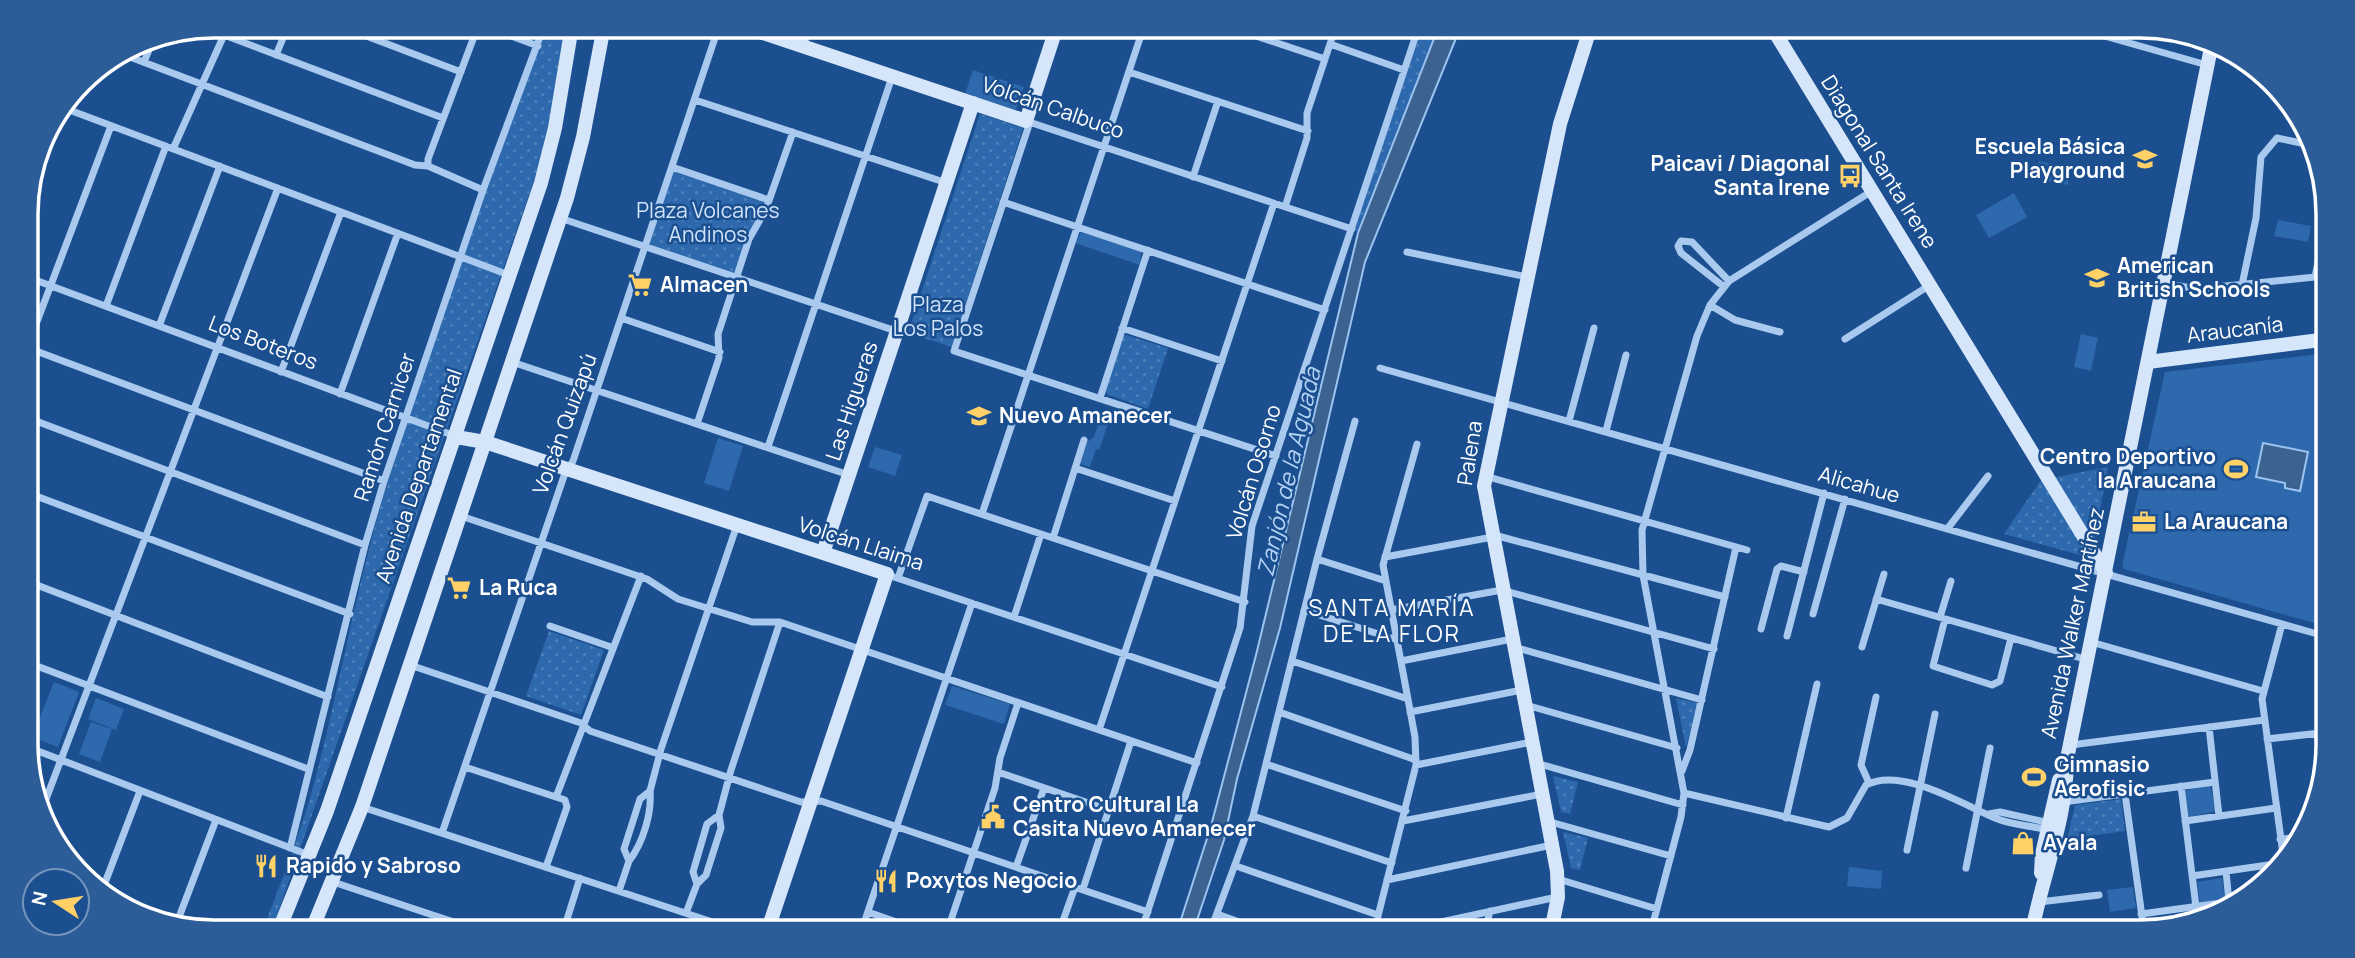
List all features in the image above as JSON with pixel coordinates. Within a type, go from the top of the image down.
[{"type":"street","points":[[1263,38],[1325,59]]},
{"type":"street","points":[[1285,207],[1308,131],[1307,116],[1332,38]]},
{"type":"street","name":"Volcán Osorno","points":[[1145,920],[1222,687],[1245,602],[1252,526],[1415,38]]},
{"type":"street","name":"Palena","points":[[1554,919],[1558,879],[1484,495],[1485,476],[1560,124],[1587,38]]},
{"type":"street","name":"Diagonal Santa Irene","points":[[1778,38],[2106,573]]},
{"type":"street","points":[[2112,38],[2207,65]]},
{"type":"street","points":[[106,306],[169,148],[203,85],[222,39]]},
{"type":"street","points":[[234,39],[443,118]]},
{"type":"street","points":[[276,55],[283,39]]},
{"type":"street","points":[[374,39],[461,72]]},
{"type":"street","points":[[428,166],[473,39]]},
{"type":"street","points":[[519,39],[538,46]]},
{"type":"street","name":"Ramón Carnicer","points":[[290,848],[365,545],[384,481],[483,190],[540,39]]},
{"type":"street","name":"Avenida Departamental","points":[[283,920],[310,855],[510,275],[550,150],[570,39]]},
{"type":"street","points":[[316,920],[362,807],[560,218],[583,137],[602,39]]},
{"type":"street","name":"Volcán Quizapú","points":[[442,833],[541,543],[597,390],[715,39]]},
{"type":"street","name":"Volcán Calbuco","points":[[779,39],[1352,229]]},
{"type":"street","points":[[803,47],[806,39]]},
{"type":"street","points":[[1053,39],[954,351],[1276,456]]},
{"type":"street","points":[[982,514],[1140,39]]},
{"type":"street","points":[[1330,44],[1404,70]]},
{"type":"street","points":[[145,62],[149,51]]},
{"type":"street","name":"Avenida Walker Martínez","points":[[2034,919],[2210,53]]},
{"type":"street","points":[[134,58],[415,165],[428,166],[483,190]]},
{"type":"street","points":[[1129,72],[1308,131]]},
{"type":"street","points":[[768,447],[892,76]]},
{"type":"street","points":[[695,100],[947,183]]},
{"type":"street","points":[[1193,177],[1218,101]]},
{"type":"street","name":"Las Higueras","points":[[823,553],[973,103]]},
{"type":"street","points":[[72,111],[510,275]]},
{"type":"street","points":[[39,318],[111,126]]},
{"type":"street","points":[[697,424],[720,352],[718,334],[749,239],[769,200],[793,132]]},
{"type":"street","points":[[2242,285],[2256,218],[2261,157],[2277,138],[2301,143]]},
{"type":"street","points":[[159,326],[220,166]]},
{"type":"street","points":[[672,167],[769,200]]},
{"type":"street","points":[[47,796],[278,188]]},
{"type":"street","points":[[1654,919],[1684,793],[1640,547],[1644,521],[1698,336],[1710,305],[1726,283],[1872,191]]},
{"type":"street","points":[[1003,202],[1325,310]]},
{"type":"street","points":[[1099,730],[1274,203]]},
{"type":"street","points":[[281,372],[341,212]]},
{"type":"street","points":[[560,218],[897,332]]},
{"type":"street","points":[[340,394],[398,233]]},
{"type":"street","points":[[1681,241],[1692,242],[1726,283],[1681,253],[1678,246],[1681,241]]},
{"type":"street","points":[[1100,398],[1147,250]]},
{"type":"street","points":[[1407,251],[1527,277]]},
{"type":"street","points":[[2164,283],[2196,289],[2315,277],[2316,272]]},
{"type":"street","name":"Los Boteros","points":[[39,281],[406,419],[456,437],[485,442]]},
{"type":"street","points":[[1845,339],[1931,285]]},
{"type":"street","points":[[1710,305],[1734,320],[1780,332]]},
{"type":"street","points":[[621,317],[720,352]]},
{"type":"street","points":[[1122,328],[1222,361]]},
{"type":"street","points":[[1569,421],[1594,328]]},
{"type":"street","name":"Araucanía","points":[[2148,362],[2316,341]]},
{"type":"street","points":[[39,352],[384,481]]},
{"type":"street","points":[[1606,431],[1626,355]]},
{"type":"street","points":[[512,362],[849,475]]},
{"type":"street","name":"Alicahue","points":[[1380,368],[2316,634]]},
{"type":"street","points":[[1215,919],[1253,816],[1317,559],[1355,421]]},
{"type":"street","points":[[39,422],[365,545]]},
{"type":"street","points":[[1053,538],[1084,440]]},
{"type":"street","name":"Volcán Llaima","points":[[485,442],[1222,687]]},
{"type":"street","points":[[1377,919],[1416,762],[1408,699],[1383,565],[1417,444]]},
{"type":"street","points":[[1075,468],[1175,501]]},
{"type":"street","points":[[1485,476],[1747,550]]},
{"type":"street","points":[[1948,528],[1988,476]]},
{"type":"street","points":[[1787,636],[1824,493]]},
{"type":"street","points":[[38,497],[350,614]]},
{"type":"street","points":[[771,920],[862,650],[926,497],[1245,602]]},
{"type":"street","points":[[1813,614],[1845,499]]},
{"type":"street","points":[[461,516],[640,576],[672,597],[752,622],[780,622],[1197,763]]},
{"type":"street","points":[[619,891],[652,806],[650,791],[660,754],[737,525]]},
{"type":"street","points":[[1014,617],[1041,534]]},
{"type":"street","points":[[1385,557],[1492,535],[1725,597]]},
{"type":"street","points":[[1681,771],[1702,700],[1736,547]]},
{"type":"street","points":[[1317,559],[1386,581]]},
{"type":"street","points":[[1761,629],[1777,569],[1781,566],[1804,572]]},
{"type":"street","points":[[1863,647],[1884,574]]},
{"type":"street","points":[[556,797],[581,723],[611,647],[617,642],[640,576]]},
{"type":"street","points":[[1951,581],[1933,666],[1992,685],[2000,681],[2011,638]]},
{"type":"street","points":[[38,585],[328,697]]},
{"type":"street","points":[[1391,610],[1502,590],[1714,649]]},
{"type":"street","points":[[1877,599],[2088,660]]},
{"type":"street","points":[[866,920],[972,603]]},
{"type":"street","points":[[1304,610],[1397,640]]},
{"type":"street","points":[[686,913],[697,884],[706,876],[721,828],[719,815],[730,777],[780,622]]},
{"type":"street","points":[[2282,624],[2263,691],[2264,720],[2282,848]]},
{"type":"street","points":[[550,626],[611,647]]},
{"type":"street","points":[[2091,642],[2263,691]]},
{"type":"street","points":[[1401,661],[1513,643],[1702,700]]},
{"type":"street","points":[[1292,661],[1408,699]]},
{"type":"street","points":[[410,665],[581,723],[590,731],[801,802],[821,801],[1148,912]]},
{"type":"street","points":[[38,667],[308,769]]},
{"type":"street","points":[[1786,818],[1817,684]]},
{"type":"street","points":[[1869,783],[1861,765],[1875,696]]},
{"type":"street","points":[[1410,712],[1523,698],[1677,748]]},
{"type":"street","points":[[951,920],[1018,703]]},
{"type":"street","points":[[1279,712],[1416,762],[1532,742]]},
{"type":"street","points":[[1907,850],[1935,714]]},
{"type":"street","points":[[2069,752],[2264,720]]},
{"type":"street","points":[[2209,727],[2219,816]]},
{"type":"street","points":[[2267,739],[2316,733]]},
{"type":"street","points":[[1065,920],[1109,810],[1131,741]]},
{"type":"street","points":[[1966,868],[1990,748]]},
{"type":"street","points":[[39,751],[310,855]]},
{"type":"street","name":"Avenida Walker Martínez","points":[[2053,827],[2063,802],[2069,752]]},
{"type":"street","points":[[1536,763],[1683,805]]},
{"type":"street","points":[[1266,764],[1406,811]]},
{"type":"street","points":[[465,767],[566,802],[546,867]]},
{"type":"street","points":[[998,772],[1109,810]]},
{"type":"street","points":[[1684,793],[1825,827],[1838,825],[1850,814],[1861,790],[1869,783],[1887,780],[1949,794],[1989,814],[2000,812],[2053,827]]},
{"type":"street","points":[[2063,802],[2215,782]]},
{"type":"street","points":[[2181,786],[2197,910]]},
{"type":"street","points":[[1016,867],[1044,788]]},
{"type":"street","points":[[106,881],[140,791]]},
{"type":"street","points":[[629,861],[624,849],[640,799],[650,791]]},
{"type":"street","points":[[1403,821],[1542,794]]},
{"type":"street","points":[[2125,794],[2142,919]]},
{"type":"street","points":[[362,807],[706,920]]},
{"type":"street","points":[[2185,821],[2276,808]]},
{"type":"street","points":[[697,884],[693,872],[708,824],[719,815]]},
{"type":"street","points":[[1253,816],[1392,863]]},
{"type":"street","points":[[180,915],[216,820]]},
{"type":"street","points":[[1547,821],[1671,856]]},
{"type":"street","points":[[2280,839],[2288,838]]},
{"type":"street","points":[[1388,880],[1552,845]]},
{"type":"street","points":[[2192,876],[2268,865]]},
{"type":"street","points":[[1236,866],[1378,915]]},
{"type":"street","points":[[2226,871],[2228,896]]},
{"type":"street","points":[[567,920],[580,878]]},
{"type":"street","points":[[1558,879],[1657,909]]},
{"type":"street","points":[[332,882],[447,920]]},
{"type":"street","points":[[2038,902],[2099,895]]},
{"type":"street","points":[[1461,919],[1558,897]]},
{"type":"street","points":[[1488,919],[1490,911]]},
{"type":"street","points":[[2141,914],[2192,911]]},
{"type":"street","points":[[868,912],[890,920]]},
{"type":"street","points":[[1217,914],[1232,919]]},
{"type":"green space","points":[[1419,38],[1434,38],[1358,233],[1354,227]]},
{"type":"green space","points":[[543,39],[563,39],[547,143],[275,920],[267,920],[310,796],[368,552],[406,423],[480,207],[538,46]]},
{"type":"green space","points":[[973,70],[1024,87],[1016,110],[965,94]]},
{"type":"green space","name":"Plaza Los Palos","points":[[980,114],[1023,128],[952,347],[908,333]]},
{"type":"green space","points":[[2039,161],[2071,168],[2068,185],[2035,178]]},
{"type":"green space","name":"Plaza Volcanes Andinos","points":[[673,171],[766,202],[748,235],[734,273],[648,245]]},
{"type":"green space","points":[[2014,193],[2027,217],[1989,238],[1976,215]]},
{"type":"green space","points":[[2278,220],[2311,226],[2308,242],[2274,236]]},
{"type":"green space","points":[[1082,231],[1141,252],[1140,265],[1075,243]]},
{"type":"green space","points":[[2081,334],[2098,338],[2091,371],[2074,367]]},
{"type":"green space","points":[[1126,335],[1168,348],[1148,409],[1107,394],[1104,388],[1122,337]]},
{"type":"green space","name":"Centro Deportivo la Araucana","points":[[2316,354],[2316,624],[2124,569],[2122,566],[2165,372]]},
{"type":"green space","points":[[1103,409],[1112,412],[1099,450],[1096,449],[1090,467],[1080,464],[1087,442],[1094,437]]},
{"type":"green space","points":[[718,438],[743,446],[729,491],[704,483]]},
{"type":"green space","points":[[875,447],[902,455],[895,476],[868,467]]},
{"type":"green space","points":[[2108,467],[2091,558],[2004,534],[2041,480]]},
{"type":"green space","points":[[549,631],[604,650],[581,715],[526,696]]},
{"type":"green space","points":[[54,682],[79,692],[58,747],[38,739],[38,722]]},
{"type":"green space","points":[[952,686],[1010,704],[1004,724],[945,705]]},
{"type":"green space","points":[[96,698],[124,709],[116,730],[88,719]]},
{"type":"green space","points":[[1676,698],[1698,703],[1686,748]]},
{"type":"green space","points":[[91,722],[112,729],[100,762],[79,754]]},
{"type":"green space","points":[[1553,776],[1578,782],[1570,814],[1561,812]]},
{"type":"green space","points":[[2210,785],[2216,811],[2190,817],[2187,815],[2184,791]]},
{"type":"green space","points":[[2121,799],[2125,831],[2067,839],[2075,805]]},
{"type":"green space","points":[[1563,832],[1588,838],[1580,870],[1571,868]]},
{"type":"green space","points":[[1849,867],[1882,871],[1881,889],[1847,886]]},
{"type":"green space","points":[[2222,878],[2225,898],[2200,904],[2197,882]]},
{"type":"green space","points":[[2133,887],[2136,908],[2110,912],[2107,890]]},
{"type":"shaded area","points":[[1434,38],[1456,38],[1365,262],[1280,628],[1237,779],[1224,840],[1197,919],[1181,920],[1211,826],[1256,655],[1358,233]]},
{"type":"shaded area","points":[[2263,443],[2308,452],[2300,491],[2285,488],[2285,483],[2256,477]]},
{"type":"place","name":"Escuela Básica Playground","points":[[2145,159]]},
{"type":"place","name":"Paicavi / Diagonal Santa Irene","points":[[1850,176]]},
{"type":"place","name":"American British Schools","points":[[2097,278]]},
{"type":"place","name":"Almacen","points":[[640,285]]},
{"type":"place","name":"Nuevo Amanecer","points":[[979,416]]},
{"type":"place","name":"Centro Deportivo la Araucana","points":[[2236,469]]},
{"type":"place","name":"La Araucana","points":[[2144,522]]},
{"type":"place","name":"La Ruca","points":[[459,588]]},
{"type":"place","name":"Gimnasio Aerofisic","points":[[2034,777]]},
{"type":"place","name":"Centro Cultural La Casita Nuevo Amanecer","points":[[993,817]]},
{"type":"place","name":"Ayala","points":[[2023,843]]},
{"type":"place","name":"Rapido y Sabroso","points":[[266,866]]},
{"type":"place","name":"Poxytos Negocio","points":[[886,881]]},
{"type":"district","name":"SANTA MARÍA DE LA FLOR","points":[[1392,621]]},
{"type":"water label","name":"Zanjón de la Aguada","points":[[1289,472]]}]
